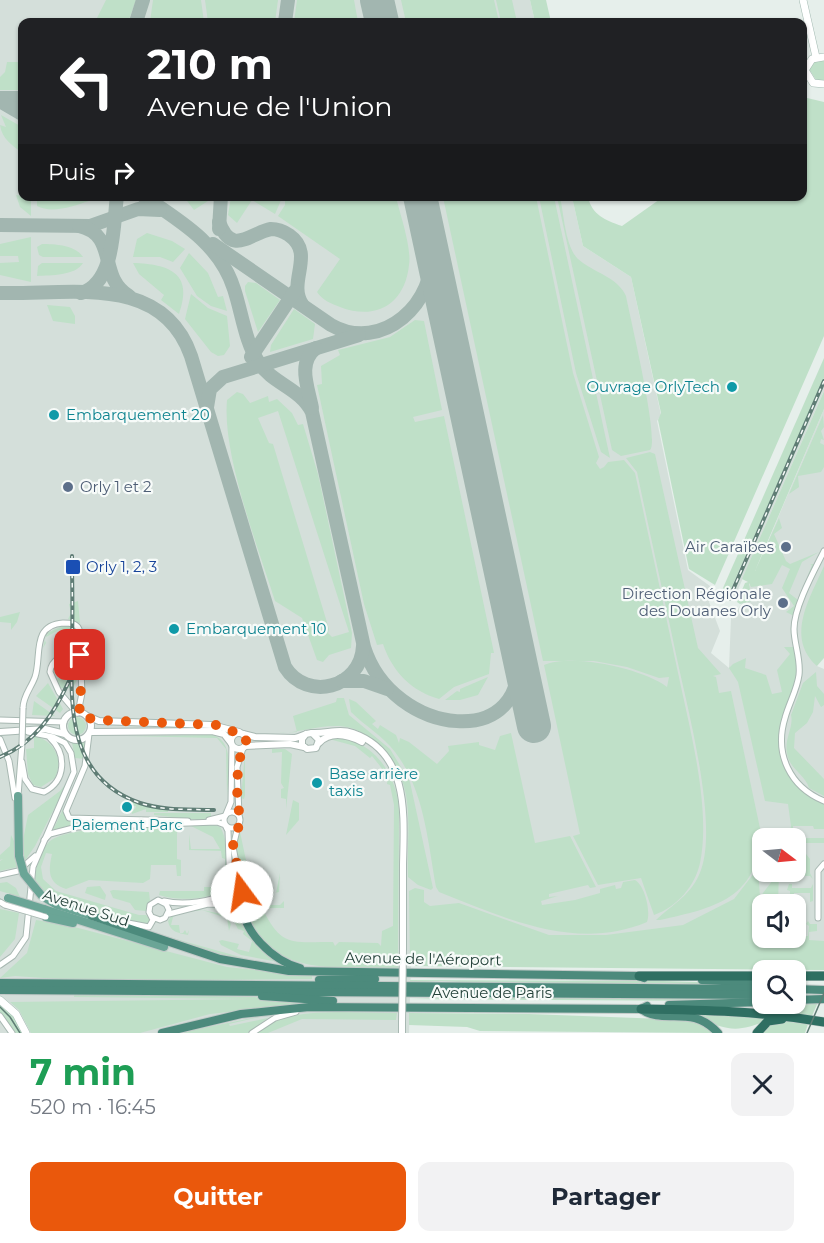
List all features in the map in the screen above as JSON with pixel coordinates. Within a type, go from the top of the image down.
[{"type":"highway","points":[[243,896],[248,920],[267,950],[283,961],[312,972]]},
{"type":"highway","name":"Avenue de l'Aéroport","points":[[92,916],[204,954],[249,965],[312,972],[752,976]]},
{"type":"highway","points":[[164,947],[219,963],[241,967],[249,965]]},
{"type":"highway","points":[[253,985],[273,981],[439,978],[446,974]]},
{"type":"highway","points":[[639,976],[648,979],[752,983]]},
{"type":"highway","points":[[806,976],[824,976]]},
{"type":"highway","points":[[0,983],[752,988]]},
{"type":"highway","points":[[0,990],[752,995]]},
{"type":"highway","points":[[806,990],[823,994]]},
{"type":"highway","points":[[238,991],[290,999],[422,1004],[433,1008]]},
{"type":"highway","points":[[806,995],[823,994]]},
{"type":"highway","points":[[806,998],[823,994]]},
{"type":"highway","points":[[641,1009],[652,1005],[752,1002]]},
{"type":"highway","name":"Avenue de Paris","points":[[162,1033],[241,1014],[309,1007],[735,1010],[777,1013],[822,1022]]},
{"type":"highway","points":[[641,1009],[649,1014],[699,1019],[718,1033]]},
{"type":"highway","points":[[757,1033],[763,1025],[773,1019],[822,1022]]},
{"type":"main road","points":[[803,0],[820,57],[807,65]]},
{"type":"main road","points":[[807,76],[813,83],[824,84]]},
{"type":"main road","points":[[18,796],[19,856],[24,874],[42,896],[57,905],[92,916]]},
{"type":"main road","name":"Avenue Sud","points":[[3,900],[45,913],[79,920],[164,947]]},
{"type":"main road","points":[[0,1000],[16,1014],[26,1033]]},
{"type":"street","points":[[824,551],[795,622],[800,669],[797,687],[781,732],[786,766],[797,784],[824,801]]},
{"type":"street","points":[[18,796],[25,696],[36,676],[37,652],[41,637],[49,627],[63,623],[79,627],[82,693],[78,713]]},
{"type":"street","points":[[77,653],[66,654],[52,664],[50,669],[58,692],[78,713]]},
{"type":"street","points":[[66,734],[64,722],[70,714],[78,713],[94,720],[148,724],[212,724],[255,737],[299,737],[309,733],[340,730],[355,734],[372,744],[389,762],[398,778],[404,800],[402,1033]]},
{"type":"street","points":[[87,716],[90,723],[85,766],[66,814],[71,819],[169,818],[206,821],[231,828],[238,826]]},
{"type":"street","points":[[0,720],[31,719],[64,722]]},
{"type":"street","points":[[0,733],[45,729],[66,734],[78,740],[89,733],[212,731],[224,734],[238,749],[290,744],[313,750],[331,735],[348,736],[370,747],[389,762]]},
{"type":"street","points":[[0,965],[13,956],[26,937],[29,924],[30,881],[38,852],[70,787],[74,772],[68,748],[58,739],[25,731]]},
{"type":"street","points":[[233,905],[228,901],[231,870],[225,825],[231,802],[232,735],[241,733]]},
{"type":"street","points":[[241,733],[247,740],[237,766],[240,821],[233,847],[243,896]]},
{"type":"street","points":[[309,733],[318,738],[319,743]]},
{"type":"street","points":[[304,747],[302,742],[309,733]]},
{"type":"street","points":[[22,762],[25,779],[32,789],[44,792],[55,785],[62,772],[62,759],[57,746],[46,735]]},
{"type":"street","points":[[2,742],[12,773],[17,810]]},
{"type":"street","points":[[43,841],[50,834],[77,827],[206,821],[233,812],[239,815]]},
{"type":"street","points":[[0,875],[18,871],[38,852]]},
{"type":"street","points":[[818,918],[818,871],[824,864]]},
{"type":"street","points":[[92,916],[144,927],[152,925],[149,912],[150,905],[155,901],[183,903],[218,897],[235,888],[243,896]]},
{"type":"street","points":[[152,918],[160,920],[177,910],[208,904],[233,905],[243,896]]},
{"type":"street","points":[[162,901],[168,907],[167,915]]},
{"type":"street","points":[[252,1033],[275,1018],[309,1007]]},
{"type":"street","points":[[0,1016],[12,1033]]},
{"type":"shaded area","points":[[0,0],[530,0],[534,18],[18,18],[18,201],[573,201],[583,246],[631,277],[661,415],[657,421],[688,570],[714,589],[709,602],[720,631],[711,653],[729,668],[731,618],[741,605],[824,409],[824,575],[817,666],[824,669],[824,970],[806,970],[806,960],[752,960],[752,969],[411,964],[409,1033],[0,1033]]},
{"type":"shaded area","points":[[824,378],[824,391],[733,601],[727,598]]},
{"type":"green space","points":[[106,0],[136,0],[129,18],[97,18]]},
{"type":"green space","points":[[153,0],[201,0],[203,18],[151,18]]},
{"type":"green space","points":[[205,0],[278,0],[276,18],[207,18]]},
{"type":"green space","points":[[297,0],[354,0],[357,18],[295,18]]},
{"type":"green space","points":[[401,0],[494,0],[498,18],[405,18]]},
{"type":"green space","points":[[496,0],[512,0],[516,18],[500,18]]},
{"type":"green space","points":[[530,0],[546,0],[550,18],[534,18]]},
{"type":"green space","points":[[824,61],[824,80],[816,80],[809,69],[813,62]]},
{"type":"green space","points":[[7,62],[18,62],[18,90],[0,90],[0,77],[5,72]]},
{"type":"green space","points":[[807,98],[824,102],[824,336],[715,585],[689,569],[658,420],[661,413],[631,277],[583,246],[573,201],[589,201],[596,213],[622,226],[657,201],[807,201]]},
{"type":"green space","points":[[1,115],[18,125],[18,150],[8,141],[0,125],[6,127]]},
{"type":"green space","points":[[18,201],[31,201],[31,216],[20,207]]},
{"type":"green space","points":[[37,201],[89,201],[63,208],[49,209],[37,206]]},
{"type":"green space","points":[[187,201],[208,201],[194,210]]},
{"type":"green space","points":[[230,201],[251,201],[237,223],[228,215]]},
{"type":"green space","points":[[254,201],[281,201],[275,214]]},
{"type":"green space","points":[[285,201],[397,201],[407,240],[409,265],[402,290],[395,299],[377,310],[365,312],[340,307],[322,297],[317,292],[340,259],[278,216]]},
{"type":"green space","points":[[444,201],[537,201],[573,373],[599,457],[596,463],[600,469],[608,462],[624,460],[635,473],[694,748],[703,820],[700,863],[694,880],[684,895],[670,907],[654,915],[641,878],[598,885],[573,836],[580,834],[544,665],[570,661],[543,661]],"holes":[[[575,661],[594,661],[627,667],[659,678],[669,677],[667,687],[656,680],[625,669]]]},
{"type":"green space","points":[[540,201],[555,201],[610,458],[601,452],[576,373]]},
{"type":"green space","points":[[558,201],[561,201],[570,246],[578,259],[611,279],[626,296],[648,403],[652,442],[650,450],[621,456],[612,450]]},
{"type":"green space","points":[[147,233],[172,241],[185,249],[173,262],[160,257],[133,257],[137,239]]},
{"type":"green space","points":[[31,237],[31,282],[0,275],[0,263],[19,262],[18,256],[0,256],[0,244]]},
{"type":"green space","points":[[42,244],[70,248],[83,257],[43,257],[39,255],[37,247]]},
{"type":"green space","points":[[189,253],[208,273],[218,297],[223,296],[227,311],[211,306],[197,296],[180,268]]},
{"type":"green space","points":[[42,263],[83,263],[69,273],[37,276],[38,266]]},
{"type":"green space","points":[[133,263],[167,269],[181,280],[183,300],[179,314],[161,300],[164,295],[139,274]]},
{"type":"green space","points":[[248,282],[256,283],[280,300],[258,332],[245,291]]},
{"type":"green space","points":[[191,294],[208,308],[227,316],[230,346],[224,355],[218,356],[211,352],[185,319]]},
{"type":"green space","points":[[47,305],[70,307],[75,316],[75,324],[53,321]]},
{"type":"green space","points":[[294,309],[315,324],[313,339],[270,352],[271,345]]},
{"type":"green space","points":[[415,320],[424,321],[442,410],[413,417],[415,422],[444,416],[494,653],[491,653],[489,674],[454,687],[439,699],[420,691],[404,679],[392,663],[383,644],[377,645],[364,604],[317,385],[322,384],[321,366],[340,355],[338,350],[390,337]]},
{"type":"green space","points":[[824,358],[824,378],[727,598],[722,593],[723,588]]},
{"type":"green space","points":[[824,391],[824,409],[755,571],[779,518],[782,528],[774,534],[786,561],[790,564],[819,552],[802,562],[789,593],[798,600],[812,565],[810,564],[815,564],[794,616],[786,612],[794,606],[782,588],[790,569],[782,565],[772,584],[751,587],[749,583],[751,597],[756,600],[740,604],[737,602],[745,583],[748,582],[742,579]]},
{"type":"green space","points":[[237,392],[243,394],[250,403],[268,396],[269,402],[277,399],[292,413],[298,425],[303,424],[318,474],[352,633],[351,648],[329,655],[323,662],[317,660],[302,618],[275,601],[236,474],[230,447],[227,400]],"holes":[[[278,411],[349,632],[332,637],[328,633],[329,629],[273,444],[269,443],[258,418]]]},
{"type":"green space","points":[[823,415],[824,427],[821,431],[824,440],[821,439],[820,443],[824,445],[824,467],[821,472],[798,476],[799,487],[789,494]]},
{"type":"green space","points":[[650,452],[655,454],[698,648],[721,674],[713,676],[716,677],[719,693],[731,691],[760,828],[752,828],[752,873],[742,886],[730,897],[715,905],[660,920],[656,920],[688,892],[701,870],[705,850],[704,796],[694,736],[637,472],[626,458]]},
{"type":"green space","points":[[824,566],[824,658],[817,666],[808,655],[801,630],[807,604]]},
{"type":"green space","points":[[78,601],[80,623],[68,619],[71,613],[69,604]]},
{"type":"green space","points":[[20,612],[11,630],[11,623],[0,622],[0,617]]},
{"type":"green space","points":[[62,626],[73,626],[77,630],[75,633],[77,632],[77,641],[70,641],[67,634],[59,630],[45,637],[47,633]]},
{"type":"green space","points":[[784,647],[794,647],[796,665],[795,682],[781,729],[779,745],[782,762],[798,787],[810,797],[824,804],[824,829],[814,829],[813,826],[791,828],[788,804],[765,801],[738,682],[729,668],[746,658],[745,668],[766,675],[772,694],[782,692],[777,670],[790,654]]},
{"type":"green space","points":[[77,655],[77,662],[53,674],[56,664],[62,662],[65,664],[68,656]]},
{"type":"green space","points":[[816,672],[817,686],[824,694],[824,705],[821,707],[815,696],[813,712],[807,723],[795,733],[794,748],[824,779],[824,796],[809,788],[788,759],[786,748],[791,715],[803,683]]},
{"type":"green space","points":[[70,674],[79,675],[73,688],[61,688],[56,679]]},
{"type":"green space","points":[[488,677],[478,695],[460,700],[445,700],[457,691],[460,692],[460,689]]},
{"type":"green space","points":[[48,683],[63,709],[60,713],[36,696]]},
{"type":"green space","points":[[337,698],[344,698],[349,715],[390,749],[410,782],[433,888],[431,890],[418,885],[408,877],[408,806],[399,773],[390,758],[369,737],[350,728],[332,726],[297,731],[293,716],[336,702]]},
{"type":"green space","points":[[349,699],[356,702],[376,721],[372,724],[378,729],[380,725],[396,735],[399,743],[400,738],[409,742],[437,764],[449,751],[448,746],[479,742],[479,745],[495,750],[500,736],[511,733],[535,843],[570,836],[596,887],[590,888],[588,885],[549,894],[549,897],[558,896],[541,901],[542,905],[575,900],[600,893],[600,889],[615,885],[616,889],[621,888],[623,882],[635,880],[642,888],[646,899],[647,922],[620,930],[594,934],[567,933],[515,921],[439,892],[436,887],[419,799],[413,782],[390,746],[351,712]]},
{"type":"green space","points":[[34,701],[55,716],[32,715]]},
{"type":"green space","points":[[73,717],[81,717],[86,722],[84,733],[73,735],[68,730],[68,722]]},
{"type":"green space","points":[[212,735],[220,739],[225,744],[228,752],[227,796],[226,749],[217,738],[127,736]]},
{"type":"green space","points":[[34,736],[54,748],[58,761],[55,778],[41,787],[33,785],[28,774],[26,749],[34,748]]},
{"type":"green space","points":[[329,739],[343,739],[369,749],[387,771],[398,798],[398,968],[335,968],[294,960],[276,952],[261,939],[251,920],[236,853],[235,844],[240,832],[253,893],[274,893],[265,895],[262,901],[267,905],[280,905],[284,901],[284,908],[262,908],[275,930],[288,940],[333,942],[335,946],[339,942],[378,943],[381,946],[382,931],[393,926],[394,805],[390,785],[387,784],[388,776],[372,756],[370,758],[355,746]]},
{"type":"green space","points":[[87,741],[85,759],[75,758],[72,743]]},
{"type":"green space","points":[[272,749],[285,749],[292,754],[286,809],[286,799],[281,798],[281,789],[284,788],[281,783],[282,752],[272,753]]},
{"type":"green space","points":[[245,753],[245,795],[244,799],[241,798]]},
{"type":"green space","points":[[69,780],[35,846],[24,862],[22,845],[28,815],[60,791]]},
{"type":"green space","points":[[293,800],[299,803],[299,820],[286,835]]},
{"type":"green space","points":[[131,801],[168,810],[168,812],[146,812],[146,809],[132,814],[130,807],[135,809],[136,806],[131,806]]},
{"type":"green space","points":[[63,809],[68,819],[121,821],[121,823],[76,824],[53,830]]},
{"type":"green space","points":[[154,813],[211,813],[211,818],[198,820],[154,815]]},
{"type":"green space","points":[[211,824],[220,827],[225,839],[228,865],[226,887],[212,895],[194,899],[159,895],[160,891],[204,891],[204,887],[225,887],[225,859],[222,858],[221,851],[189,850],[189,834],[191,849],[220,849],[213,837],[191,826]]},
{"type":"green space","points":[[177,827],[177,859],[181,860],[181,876],[177,876],[176,865],[151,865],[150,879],[143,883],[89,880],[66,889],[56,883],[51,876],[52,854],[46,853],[41,867],[43,879],[56,891],[139,915],[146,915],[150,920],[147,924],[137,924],[69,905],[56,899],[34,882],[42,851],[57,837],[89,830]]},
{"type":"green space","points":[[11,835],[14,841],[17,867],[0,871],[0,861],[3,859],[0,860],[0,855],[10,846]]},
{"type":"green space","points":[[806,838],[824,838],[824,843],[806,843]]},
{"type":"green space","points":[[806,854],[810,859],[810,873],[813,879],[806,876]]},
{"type":"green space","points":[[280,873],[279,892],[276,893]]},
{"type":"green space","points":[[752,876],[752,882],[759,882],[760,894],[752,894],[752,948],[806,948],[809,926],[806,924],[808,921],[810,924],[817,924],[817,931],[809,932],[809,940],[824,941],[824,970],[806,970],[806,960],[752,960],[752,969],[410,966],[409,891],[415,888],[424,890],[424,902],[430,906],[459,903],[549,935],[606,935],[683,925],[734,899]]},
{"type":"green space","points":[[7,882],[16,888],[20,897],[0,891],[0,883]]},
{"type":"green space","points":[[771,882],[779,882],[778,894],[762,894]]},
{"type":"green space","points":[[789,884],[792,884],[792,888],[811,888],[813,884],[813,901],[810,902],[810,893],[790,894],[787,890]]},
{"type":"green space","points":[[100,886],[106,895],[105,900],[85,893],[87,887]]},
{"type":"green space","points":[[110,891],[149,892],[150,901],[146,911],[135,910],[130,903],[113,898]]},
{"type":"green space","points":[[210,906],[240,909],[279,962],[241,955],[221,945],[219,941],[222,940],[239,944],[237,949],[249,952],[252,941],[243,934],[244,931],[238,929],[230,914]]},
{"type":"green space","points":[[0,909],[19,913],[15,939],[0,957]]},
{"type":"green space","points":[[198,909],[226,915],[231,924],[229,931],[227,918],[202,910],[173,917],[171,925],[179,925],[180,933],[185,930],[187,934],[189,930],[188,935],[178,933],[171,928],[168,921],[172,915]]},
{"type":"green space","points":[[36,920],[63,924],[227,967],[312,976],[312,979],[87,981],[15,976],[0,978],[27,953]]},
{"type":"green space","points":[[123,924],[261,963],[204,951]]},
{"type":"green space","points":[[410,980],[663,981],[727,983],[738,986],[664,983],[492,984],[441,981],[410,983]]},
{"type":"green space","points":[[74,993],[254,997],[303,1004],[210,1014],[140,1033],[31,1033],[19,1010],[10,1002],[254,999],[74,997]]},
{"type":"green space","points":[[516,996],[736,998],[718,1001],[409,999]]},
{"type":"green space","points":[[818,1002],[812,1016],[798,1014],[806,1014],[806,1003]]},
{"type":"green space","points":[[0,1003],[12,1013],[23,1033],[16,1033],[0,1012]]},
{"type":"green space","points":[[338,1012],[397,1013],[396,1020],[302,1019],[268,1033],[257,1033],[276,1021],[295,1015]]},
{"type":"green space","points":[[695,1012],[776,1016],[754,1026],[735,1029],[706,1021],[694,1015]]},
{"type":"green space","points":[[277,1013],[229,1024],[230,1026],[268,1018],[248,1033],[178,1033]]},
{"type":"green space","points":[[409,1013],[529,1014],[691,1020],[702,1024],[713,1033],[480,1031],[467,1027],[409,1025]]},
{"type":"green space","points":[[781,1021],[808,1024],[805,1033],[758,1033],[764,1026]]},
{"type":"taxiway","points":[[137,18],[143,0]]},
{"type":"taxiway","points":[[286,18],[288,0]]},
{"type":"taxiway","points":[[0,98],[18,98]]},
{"type":"taxiway","points":[[0,101],[18,112]]},
{"type":"taxiway","points":[[81,293],[92,287],[106,266],[113,238],[117,201]]},
{"type":"taxiway","points":[[150,201],[197,235],[219,259],[234,289],[254,355],[265,370],[301,397],[312,412],[364,647],[379,677],[402,700],[429,715],[457,721],[483,718],[504,706],[516,683],[517,649]]},
{"type":"taxiway","points":[[219,229],[221,201]]},
{"type":"taxiway","points":[[0,225],[90,226],[138,209],[160,210]]},
{"type":"taxiway","points":[[219,222],[224,233],[236,241],[271,229],[285,232],[297,242],[301,259],[297,286],[302,304]]},
{"type":"taxiway","points":[[79,226],[91,231],[99,238],[113,278],[119,288],[129,296]]},
{"type":"taxiway","points":[[213,244],[331,325],[350,332],[369,333],[387,328],[403,318],[416,304],[431,269],[431,249]]},
{"type":"taxiway","points":[[251,357],[295,291]]},
{"type":"taxiway","points":[[0,293],[111,294],[136,300],[159,311],[177,330],[191,356],[285,667],[295,678],[306,684],[319,687],[332,685],[353,672],[360,660],[363,646]]},
{"type":"taxiway","points":[[207,407],[210,389],[223,377],[359,335]]},
{"type":"taxiway","points":[[312,408],[305,368],[310,354],[316,348]]},
{"type":"taxiway","points":[[342,681],[364,681],[387,689]]},
{"type":"runway","points":[[377,0],[381,18]]},
{"type":"runway","points":[[421,201],[534,726]]},
{"type":"tram line","points":[[807,1033],[824,993]]},
{"type":"tram line","points":[[0,1007],[10,1017],[20,1033]]},
{"type":"railway","points":[[729,599],[824,381]]},
{"type":"railway","points":[[72,556],[73,712],[85,757],[98,775],[116,791],[140,803],[167,808],[214,810]]},
{"type":"railway","points":[[0,757],[13,751],[34,735],[50,715],[70,679]]},
{"type":"place","name":"Ouvrage OrlyTech","points":[[732,387]]},
{"type":"place","name":"Embarquement 20","points":[[54,415]]},
{"type":"place","name":"Orly 1 et 2","points":[[68,487]]},
{"type":"place","name":"Air Caraïbes","points":[[786,547]]},
{"type":"place","name":"Orly 1, 2, 3","points":[[73,567]]},
{"type":"place","name":"Direction Régionale des Douanes Orly","points":[[783,603]]},
{"type":"place","name":"Embarquement 10","points":[[174,629]]},
{"type":"place","name":"Base arrière taxis","points":[[317,783]]},
{"type":"place","name":"Paiement Parc","points":[[127,807]]},
{"type":"route","points":[[80,655],[81,705],[78,713],[92,720],[148,724],[212,724],[241,733],[246,737],[246,744],[238,762],[237,803],[241,819],[234,834],[233,844],[242,892]]}]
